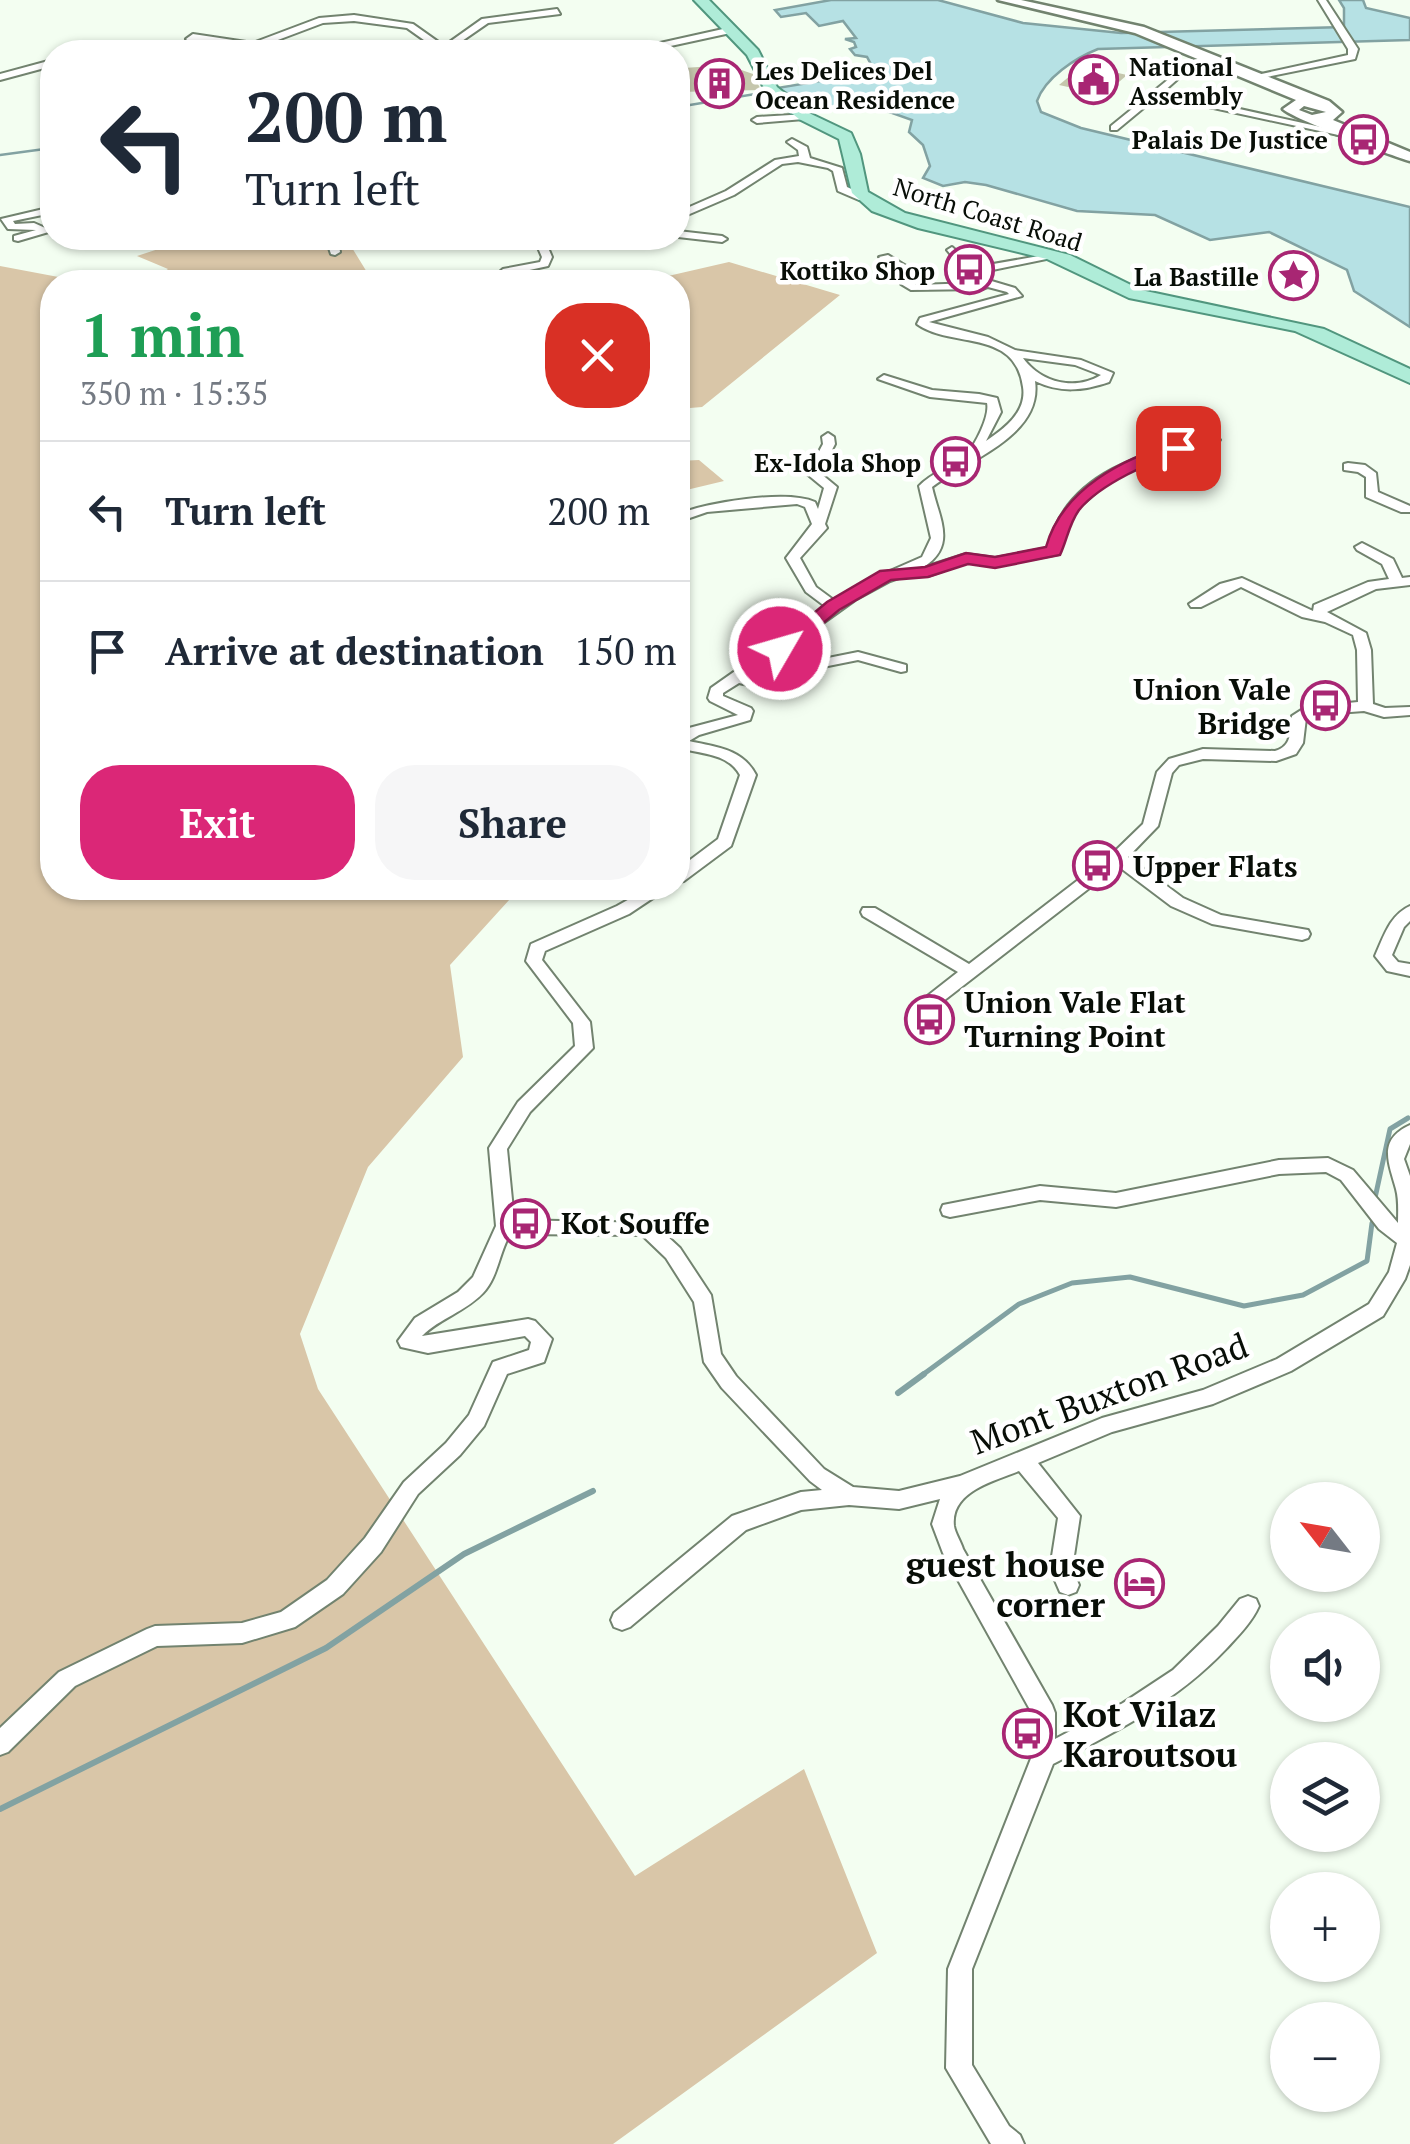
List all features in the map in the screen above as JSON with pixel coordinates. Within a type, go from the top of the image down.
[{"type":"main road","name":"North Coast Road","points":[[701,0],[753,53],[774,91],[804,116],[848,139],[858,166],[856,185],[864,198],[900,216],[1056,256],[1137,294],[1288,323],[1347,342],[1410,377]]},
{"type":"street","points":[[1004,0],[1138,30],[1329,106],[1410,143]]},
{"type":"street","points":[[1252,76],[1347,60],[1354,54],[1322,0]]},
{"type":"street","points":[[460,40],[485,21],[557,12]]},
{"type":"street","points":[[271,40],[338,18],[404,24],[427,40]]},
{"type":"street","points":[[684,40],[732,30]]},
{"type":"street","points":[[192,40],[223,40]]},
{"type":"street","points":[[0,77],[40,65]]},
{"type":"street","points":[[1252,76],[1301,117],[1318,120],[1410,157]]},
{"type":"street","points":[[1114,128],[1175,77]]},
{"type":"street","points":[[1155,94],[1363,138]]},
{"type":"street","points":[[1260,116],[1313,102]]},
{"type":"street","points":[[1318,120],[1335,112]]},
{"type":"street","points":[[758,120],[804,116]]},
{"type":"street","points":[[792,142],[803,149],[805,160]]},
{"type":"street","points":[[690,211],[732,193],[778,161],[805,160],[832,166],[838,170],[842,189],[864,198]]},
{"type":"street","points":[[3,219],[40,212]]},
{"type":"street","points":[[3,219],[12,226],[40,228]]},
{"type":"street","points":[[18,238],[40,233]]},
{"type":"street","points":[[690,235],[722,239]]},
{"type":"street","points":[[511,270],[544,264],[544,250]]},
{"type":"street","points":[[952,250],[957,266],[972,273]]},
{"type":"street","points":[[884,256],[898,264],[907,284],[915,288],[994,285]]},
{"type":"street","points":[[972,273],[1056,256]]},
{"type":"street","points":[[972,273],[973,279],[1010,290],[1016,296],[931,316],[923,324],[979,335],[1010,353],[1044,383],[1074,388],[1105,379],[1106,374],[1077,362],[1010,353]]},
{"type":"street","points":[[690,733],[745,717],[746,711],[715,698],[716,692],[813,625],[833,606],[886,575],[922,563],[933,553],[937,540],[934,514],[925,486],[993,443],[1025,412],[1032,392],[1025,370]]},
{"type":"street","points":[[884,379],[902,381],[934,395],[993,401],[995,412],[972,455]]},
{"type":"street","points":[[828,438],[830,444],[813,474],[831,487],[820,528],[793,558],[811,589],[833,606]]},
{"type":"street","points":[[886,575],[928,572],[966,558],[995,562],[1054,551],[1060,528],[1074,504],[1101,483],[1142,458],[1214,440]]},
{"type":"street","points":[[1348,467],[1361,468],[1372,476],[1370,494],[1409,507]]},
{"type":"street","points":[[690,513],[704,508],[799,500],[810,505],[820,528]]},
{"type":"street","points":[[1362,546],[1388,562],[1403,581]]},
{"type":"street","points":[[1366,706],[1361,683],[1365,646],[1360,632],[1320,614],[1319,608],[1373,585],[1403,581]]},
{"type":"street","points":[[1196,604],[1242,582],[1307,614],[1327,618]]},
{"type":"street","points":[[738,678],[778,688],[818,664],[858,656],[900,668]]},
{"type":"street","points":[[927,1005],[1118,858],[1150,826],[1165,772],[1174,762],[1203,754],[1276,756],[1291,751],[1296,743],[1299,716],[1306,710],[1366,706],[1384,713],[1410,711]]},
{"type":"street","points":[[690,746],[732,757],[746,766],[748,776],[725,842],[690,868]]},
{"type":"street","points":[[1118,858],[1176,902],[1218,920],[1302,934]]},
{"type":"street","points":[[0,1744],[67,1678],[155,1636],[242,1634],[286,1620],[335,1587],[373,1544],[411,1488],[477,1420],[500,1368],[536,1356],[542,1338],[528,1328],[428,1345],[408,1341],[418,1322],[451,1307],[476,1288],[488,1272],[505,1226],[498,1148],[509,1125],[584,1048],[581,1022],[534,961],[537,948],[640,900]]},
{"type":"street","points":[[1410,911],[1397,924],[1382,956],[1393,967],[1410,970]]},
{"type":"street","points":[[869,912],[970,972]]},
{"type":"street","name":"Mont Buxton Road","points":[[1011,2144],[1000,2135],[959,2068],[960,1969],[1044,1756],[1044,1714],[1000,1628],[954,1553],[943,1524],[949,1502],[962,1484],[1109,1424],[1206,1398],[1284,1366],[1376,1310],[1398,1274],[1406,1241],[1407,1194],[1398,1144],[1410,1132]]},
{"type":"street","points":[[950,1210],[1040,1194],[1116,1200],[1280,1167],[1328,1165],[1346,1175],[1386,1224],[1406,1241]]},
{"type":"street","points":[[505,1226],[633,1226],[656,1236],[673,1253],[704,1301],[712,1356],[729,1382],[817,1475],[849,1496]]},
{"type":"street","points":[[1023,1460],[1069,1516],[1061,1569],[1068,1585]]},
{"type":"street","points":[[622,1620],[739,1523],[802,1501],[849,1496],[899,1500],[962,1484]]},
{"type":"street","points":[[1044,1756],[1114,1722],[1182,1680],[1221,1643],[1248,1606]]},
{"type":"shaded area","points":[[155,250],[353,250],[366,270],[167,270],[137,256]]},
{"type":"shaded area","points":[[729,262],[840,295],[702,407],[690,408],[690,271]]},
{"type":"shaded area","points":[[0,266],[40,274],[40,900],[509,900],[450,965],[463,1057],[368,1167],[300,1334],[318,1389],[635,1876],[804,1769],[877,1953],[613,2144],[0,2144]]},
{"type":"shaded area","points":[[690,460],[699,460],[724,481],[690,489]]},
{"type":"water","points":[[831,0],[938,0],[1023,23],[1121,33],[1344,27],[1344,8],[1339,0],[1363,0],[1366,8],[1410,18],[1410,40],[1098,49],[1062,70],[1037,101],[1041,112],[1081,128],[1410,207],[1410,327],[1354,291],[1347,270],[1269,232],[1210,240],[1155,215],[1077,211],[986,185],[965,182],[943,186],[923,178],[930,166],[923,145],[909,132],[912,120],[867,104],[820,110],[777,88],[875,72],[867,57],[855,55],[850,49],[856,47],[854,42],[845,39],[856,38],[843,21],[819,26],[806,13],[781,17],[775,10]]},
{"type":"building","name":"Les Delices Del Ocean Residence","points":[[727,65],[753,74],[761,90],[690,92],[690,68]]},
{"type":"building","points":[[1083,65],[1127,75],[1104,95],[1059,85]]},
{"type":"waterway","points":[[690,105],[773,91]]},
{"type":"waterway","points":[[0,155],[40,150]]},
{"type":"waterway","points":[[1375,1198],[1390,1129],[1408,1118]]},
{"type":"waterway","points":[[921,1376],[1019,1304],[1072,1283],[1130,1277],[1244,1306],[1303,1295],[1367,1261],[1372,1223]]},
{"type":"waterway","points":[[898,1393],[924,1374]]},
{"type":"waterway","points":[[0,1809],[326,1648],[464,1554],[593,1491]]},
{"type":"place","name":"National Assembly","points":[[1094,80]]},
{"type":"place","name":"Les Delices Del Ocean Residence","points":[[720,84]]},
{"type":"place","name":"Palais De Justice","points":[[1363,139]]},
{"type":"place","name":"Kottiko Shop","points":[[970,270]]},
{"type":"place","name":"La Bastille","points":[[1294,276]]},
{"type":"place","name":"Ex-Idola Shop","points":[[956,462]]},
{"type":"place","name":"Union Vale Bridge","points":[[1326,706]]},
{"type":"place","name":"Upper Flats","points":[[1098,866]]},
{"type":"place","name":"Union Vale Flat Turning Point","points":[[929,1019]]},
{"type":"place","name":"Kot Souffe","points":[[526,1223]]},
{"type":"place","name":"guest house corner","points":[[1140,1584]]},
{"type":"place","name":"Kot Vilaz Karoutsou","points":[[1028,1734]]},
{"type":"route","points":[[780,649],[833,606],[886,575],[928,572],[966,558],[995,562],[1054,551],[1060,528],[1074,504],[1142,458],[1178,448]]}]
